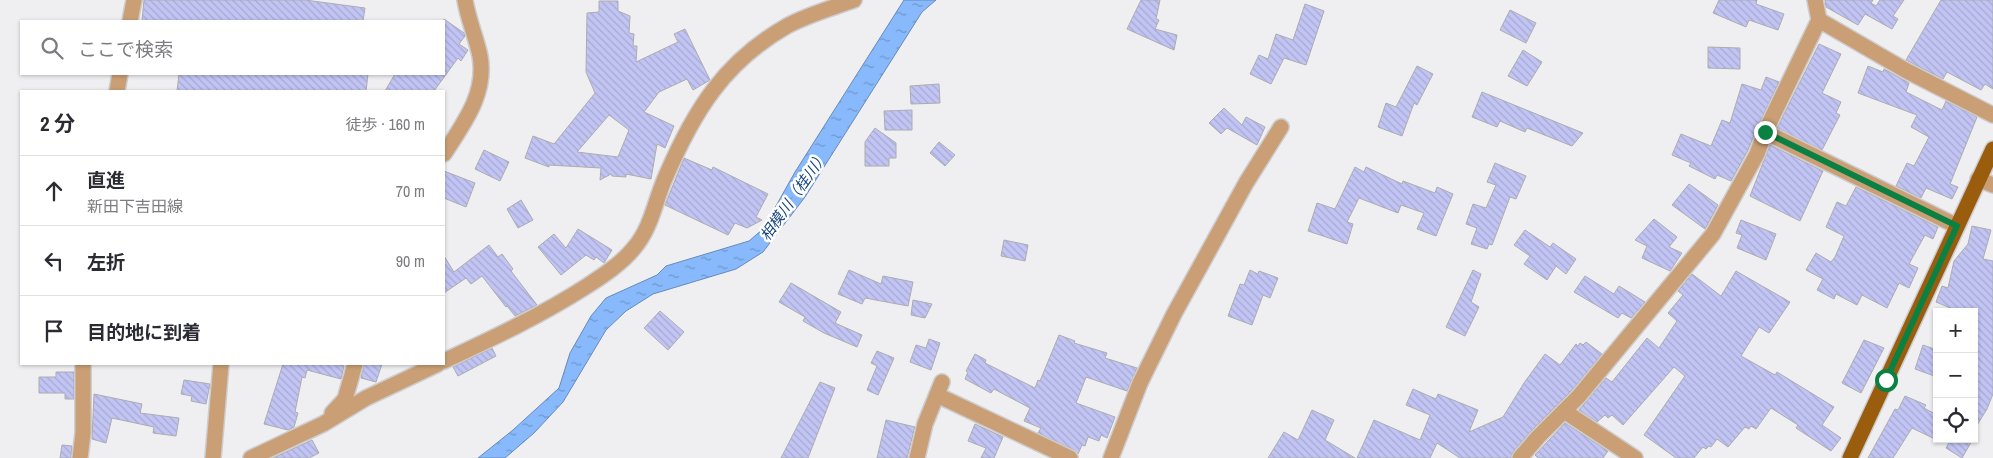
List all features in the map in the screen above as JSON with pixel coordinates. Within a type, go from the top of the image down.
[{"type":"main road","points":[[1850,458],[1993,149]]},
{"type":"street","points":[[130,20],[134,0]]},
{"type":"street","points":[[445,152],[474,106],[482,82],[480,57],[465,0]]},
{"type":"street","points":[[445,361],[557,306],[608,272],[634,248],[649,226],[665,177],[690,125],[722,78],[744,57],[788,25],[854,0]]},
{"type":"street","points":[[1520,458],[1607,363],[1713,234],[1758,154],[1765,132],[1818,20],[1815,0]]},
{"type":"street","points":[[1818,20],[1905,70],[1993,115]]},
{"type":"street","points":[[117,90],[120,75]]},
{"type":"street","points":[[1111,458],[1140,382],[1174,314],[1246,183],[1281,128]]},
{"type":"street","points":[[1765,132],[1957,226]]},
{"type":"street","points":[[1978,179],[1993,185]]},
{"type":"street","points":[[80,458],[83,433],[83,365]]},
{"type":"street","points":[[213,458],[221,365]]},
{"type":"street","points":[[323,424],[345,400],[355,365]]},
{"type":"street","points":[[251,458],[323,424],[366,398],[436,365]]},
{"type":"street","points":[[917,458],[925,424],[940,388],[1070,458]]},
{"type":"street","points":[[1564,411],[1635,458]]},
{"type":"water","name":"相模川（桂川）","points":[[904,0],[936,0],[922,12],[805,197],[763,252],[736,269],[653,294],[626,311],[606,330],[563,402],[534,433],[505,458],[478,458],[513,430],[559,388],[570,353],[591,316],[606,298],[657,275],[666,266],[749,241],[763,229],[795,172]]},
{"type":"building","points":[[144,0],[305,0],[365,8],[363,20],[142,20]]},
{"type":"building","points":[[1141,0],[1160,0],[1156,19],[1159,20],[1155,29],[1177,35],[1174,50],[1127,29]]},
{"type":"building","points":[[1719,0],[1757,0],[1756,4],[1784,14],[1778,30],[1749,20],[1746,27],[1713,13]]},
{"type":"building","points":[[1825,0],[1873,0],[1871,3],[1876,6],[1880,0],[1904,0],[1893,16],[1898,19],[1892,29],[1865,14],[1858,25],[1826,7]]},
{"type":"building","points":[[1941,0],[1993,0],[1993,89],[1985,84],[1981,90],[1947,72],[1943,79],[1906,60]]},
{"type":"building","points":[[599,1],[618,1],[618,11],[630,16],[629,33],[634,34],[633,46],[637,46],[636,62],[678,42],[674,34],[685,29],[710,80],[693,90],[687,79],[659,92],[644,112],[674,126],[665,148],[657,144],[651,179],[626,174],[626,177],[612,176],[611,174],[600,180],[601,168],[549,165],[549,167],[525,158],[533,136],[554,144],[595,93],[586,72],[587,13],[599,12]],"holes":[[[609,115],[629,130],[618,157],[577,152]]]},
{"type":"building","points":[[1305,4],[1324,11],[1306,65],[1284,58],[1271,84],[1250,74],[1259,55],[1268,59],[1276,34],[1293,40]]},
{"type":"building","points":[[1510,10],[1536,23],[1526,43],[1500,30]]},
{"type":"building","points":[[444,20],[464,33],[465,36],[459,44],[468,50],[461,61],[458,58],[435,90],[386,90],[394,75],[445,75]]},
{"type":"building","points":[[1819,44],[1841,54],[1822,93],[1841,102],[1836,113],[1840,115],[1822,150],[1777,128]]},
{"type":"building","points":[[1708,47],[1740,48],[1740,69],[1708,68]]},
{"type":"building","points":[[1523,50],[1542,62],[1527,86],[1508,76]]},
{"type":"building","points":[[1417,66],[1433,74],[1417,105],[1414,103],[1402,136],[1378,127],[1386,103],[1396,107]]},
{"type":"building","points":[[1868,66],[1883,72],[1884,69],[1909,83],[1906,92],[1942,110],[1946,101],[1977,117],[1950,184],[1958,187],[1952,199],[1926,188],[1921,198],[1896,186],[1907,163],[1914,166],[1929,137],[1911,127],[1917,115],[1858,93]]},
{"type":"building","points":[[179,75],[368,75],[366,90],[177,90]]},
{"type":"building","points":[[1766,77],[1779,82],[1748,150],[1731,181],[1717,175],[1715,179],[1689,166],[1691,163],[1672,155],[1681,134],[1711,146],[1722,120],[1730,123],[1742,84],[1761,90]]},
{"type":"building","points":[[939,84],[940,103],[911,104],[910,86]]},
{"type":"building","points":[[1482,92],[1583,133],[1572,146],[1527,128],[1525,132],[1500,121],[1497,127],[1472,117]]},
{"type":"building","points":[[1224,108],[1242,125],[1246,117],[1265,127],[1257,145],[1227,128],[1221,134],[1209,123]]},
{"type":"building","points":[[912,110],[912,130],[885,130],[884,111]]},
{"type":"building","points":[[875,128],[896,143],[896,158],[889,158],[889,166],[865,166],[865,142]]},
{"type":"building","points":[[939,142],[955,155],[945,166],[930,153]]},
{"type":"building","points":[[1770,145],[1823,171],[1800,221],[1750,196]]},
{"type":"building","points":[[484,150],[509,162],[500,181],[475,169]]},
{"type":"building","points":[[684,158],[712,170],[713,167],[768,194],[756,217],[762,220],[747,228],[735,223],[728,235],[665,205]]},
{"type":"building","points":[[1495,163],[1526,176],[1516,199],[1510,197],[1492,245],[1489,244],[1487,249],[1471,244],[1477,228],[1466,224],[1473,204],[1486,208],[1496,185],[1487,182]]},
{"type":"building","points":[[1355,167],[1364,172],[1366,167],[1402,184],[1403,181],[1435,193],[1437,187],[1453,194],[1436,236],[1417,229],[1424,213],[1401,205],[1398,213],[1359,198],[1347,222],[1353,224],[1347,244],[1308,231],[1317,203],[1335,209]]},
{"type":"building","points":[[445,171],[475,183],[466,207],[445,198]]},
{"type":"building","points":[[1689,184],[1718,205],[1705,229],[1672,205]]},
{"type":"building","points":[[1856,187],[1938,227],[1933,239],[1925,235],[1909,264],[1918,268],[1909,288],[1899,283],[1887,308],[1862,295],[1857,305],[1836,294],[1834,299],[1817,290],[1823,279],[1806,270],[1816,253],[1831,262],[1835,257],[1844,236],[1826,227],[1837,202],[1846,206]]},
{"type":"building","points":[[521,200],[533,220],[518,228],[507,209]]},
{"type":"building","points":[[1654,219],[1677,237],[1669,247],[1682,253],[1670,271],[1642,258],[1647,246],[1635,240]]},
{"type":"building","points":[[1741,220],[1776,234],[1766,260],[1737,248],[1742,235],[1736,233]]},
{"type":"building","points":[[1972,226],[1991,230],[1983,259],[1993,261],[1993,394],[1978,424],[1978,308],[1950,308],[1936,302],[1942,286],[1948,288],[1954,261],[1968,244]]},
{"type":"building","points":[[578,229],[612,250],[604,263],[596,257],[594,260],[586,255],[561,275],[538,247],[554,234],[566,248]]},
{"type":"building","points":[[1525,230],[1550,247],[1553,243],[1576,259],[1566,274],[1556,266],[1547,280],[1524,264],[1530,256],[1514,245]]},
{"type":"building","points":[[1004,240],[1028,245],[1025,261],[1001,256]]},
{"type":"building","points":[[489,245],[498,257],[502,254],[513,269],[511,271],[537,305],[515,316],[482,276],[471,284],[466,278],[445,292],[445,258],[454,272]]},
{"type":"building","points":[[849,270],[881,284],[883,276],[913,282],[908,306],[865,298],[862,304],[838,294]]},
{"type":"building","points":[[1250,270],[1258,274],[1259,271],[1278,278],[1270,298],[1263,295],[1252,325],[1228,316],[1240,284],[1244,285]]},
{"type":"building","points":[[1473,270],[1481,274],[1471,302],[1479,307],[1465,336],[1446,327]]},
{"type":"building","points":[[1736,271],[1790,302],[1769,333],[1759,327],[1741,356],[1775,375],[1777,372],[1834,407],[1822,425],[1841,438],[1831,451],[1796,428],[1798,425],[1771,408],[1756,429],[1751,426],[1749,429],[1745,427],[1728,447],[1717,439],[1711,447],[1709,446],[1706,449],[1703,447],[1694,458],[1676,458],[1644,435],[1685,376],[1674,367],[1623,425],[1612,415],[1608,418],[1605,415],[1597,422],[1579,410],[1606,378],[1612,382],[1647,338],[1659,348],[1677,321],[1668,313],[1683,295],[1678,291],[1692,274],[1721,296]]},
{"type":"building","points":[[1585,276],[1614,294],[1619,286],[1645,302],[1631,318],[1622,313],[1618,318],[1574,292]]},
{"type":"building","points":[[791,283],[841,312],[835,323],[862,335],[857,347],[824,333],[803,321],[805,317],[779,302]]},
{"type":"building","points":[[913,300],[932,304],[925,318],[911,315]]},
{"type":"building","points":[[660,311],[684,332],[668,350],[644,328]]},
{"type":"building","points":[[1059,335],[1075,341],[1074,343],[1107,353],[1105,358],[1137,368],[1127,391],[1086,377],[1076,403],[1115,417],[1107,438],[1101,435],[1099,441],[1088,437],[1085,446],[1082,445],[1078,454],[1074,450],[1038,433],[1041,428],[1024,421],[1030,408],[994,389],[991,393],[965,379],[968,372],[966,371],[975,354],[986,360],[985,363],[1035,388],[1038,380],[1040,381]]},
{"type":"building","points":[[929,339],[940,343],[931,370],[910,362],[916,345],[926,348]]},
{"type":"building","points":[[1864,340],[1884,348],[1861,393],[1842,383]]},
{"type":"building","points":[[1586,342],[1602,354],[1572,390],[1531,431],[1513,452],[1511,458],[1460,458],[1437,443],[1430,458],[1357,458],[1374,420],[1420,440],[1430,415],[1406,405],[1413,389],[1436,399],[1438,394],[1478,410],[1469,432],[1503,417],[1545,354],[1560,365],[1576,344],[1578,346],[1580,343],[1583,345]]},
{"type":"building","points":[[1923,345],[1933,349],[1933,376],[1915,369]]},
{"type":"building","points":[[492,348],[496,356],[458,376],[453,367]]},
{"type":"building","points":[[877,351],[894,358],[878,395],[867,390],[877,366],[871,363]]},
{"type":"building","points":[[283,365],[344,366],[341,379],[307,370],[305,378],[302,377],[295,412],[298,413],[294,427],[288,430],[264,424]]},
{"type":"building","points":[[364,365],[382,365],[376,382],[361,378]]},
{"type":"building","points":[[56,372],[74,372],[74,399],[65,399],[65,393],[39,393],[39,377],[56,377]]},
{"type":"building","points":[[184,380],[210,384],[206,404],[191,401],[192,396],[181,394]]},
{"type":"building","points":[[820,382],[835,388],[808,458],[781,458]]},
{"type":"building","points":[[94,394],[142,404],[140,413],[179,418],[176,436],[153,433],[154,427],[112,418],[106,443],[92,439]]},
{"type":"building","points":[[1905,396],[1926,405],[1924,408],[1933,413],[1933,438],[1912,428],[1893,458],[1868,458],[1895,409],[1898,410]]},
{"type":"building","points":[[1312,410],[1334,420],[1325,440],[1355,458],[1268,458],[1284,432],[1298,440]]},
{"type":"building","points":[[886,420],[915,427],[907,458],[877,458]]},
{"type":"building","points":[[1565,423],[1608,451],[1603,458],[1538,458],[1535,455]]},
{"type":"building","points":[[975,424],[1003,437],[994,458],[981,458],[986,448],[968,441]]},
{"type":"building","points":[[312,440],[319,453],[309,458],[273,458]]},
{"type":"building","points":[[1949,443],[1971,443],[1962,458],[1946,448]]},
{"type":"building","points":[[62,445],[72,446],[71,458],[60,458]]},
{"type":"route","points":[[1765,132],[1957,226],[1886,380]]}]
